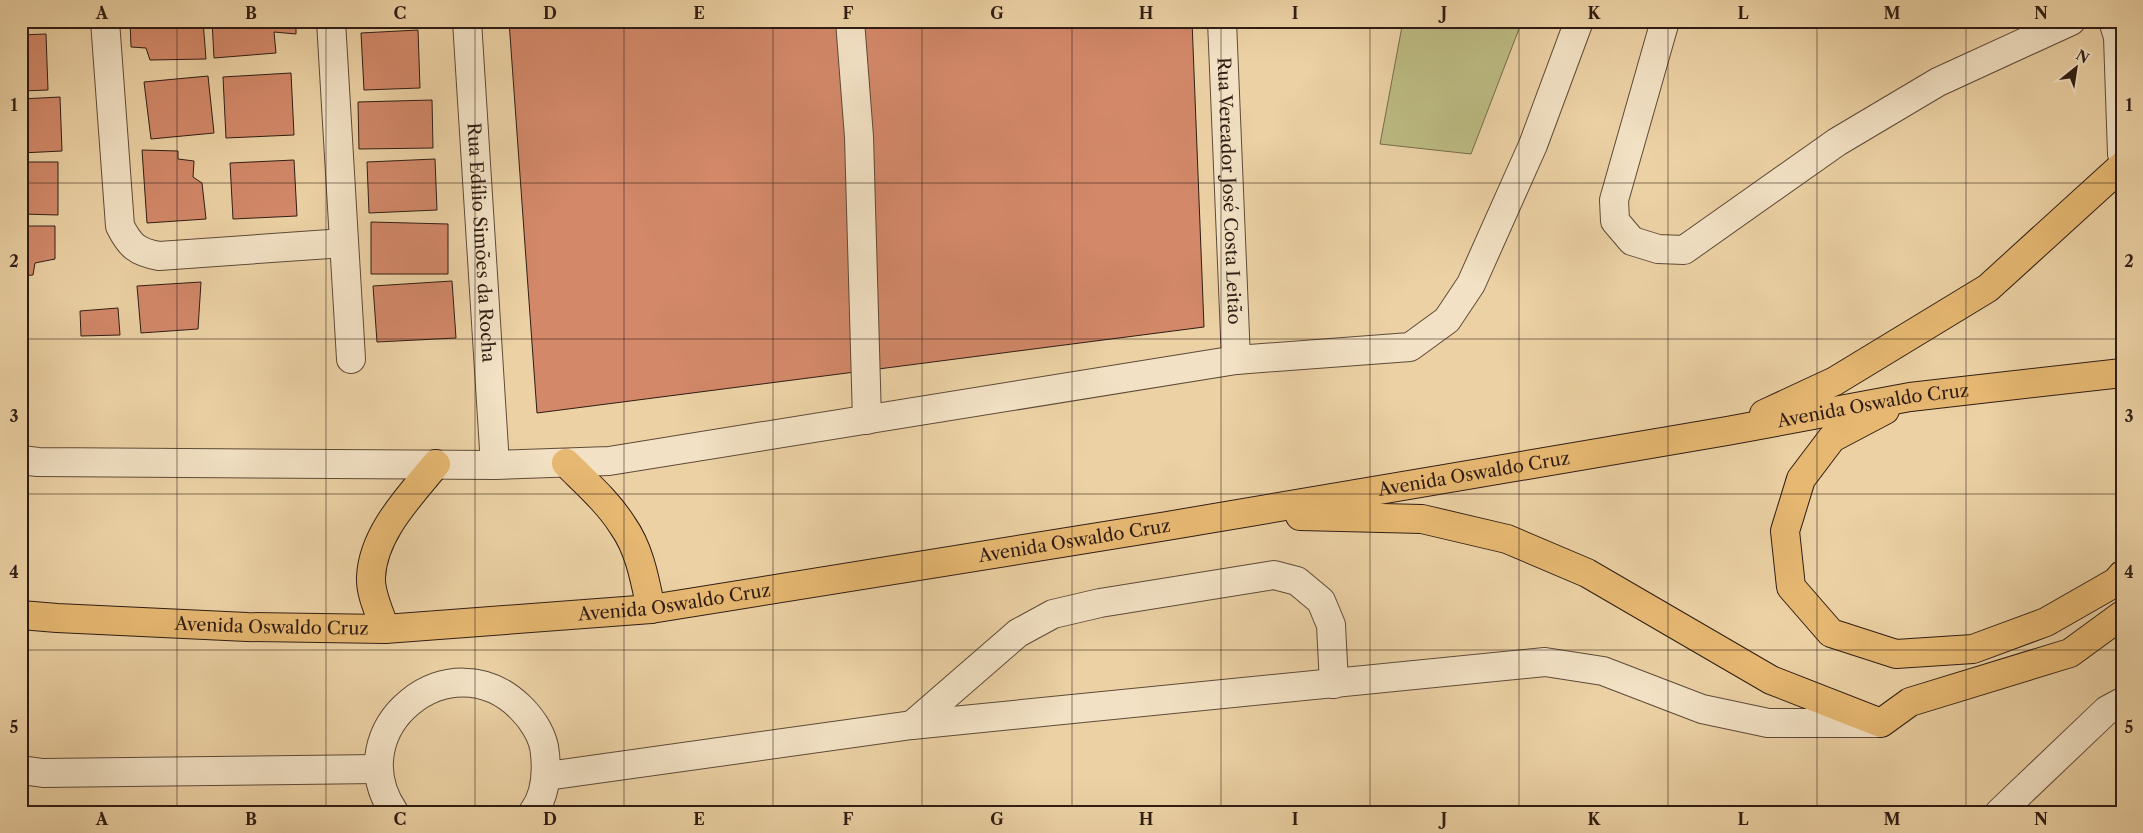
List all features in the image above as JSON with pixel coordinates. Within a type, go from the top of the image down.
[{"type":"highway","points":[[1727,431],[1835,381],[1988,288],[2122,166]]},
{"type":"highway","name":"Avenida Oswaldo Cruz","points":[[21,615],[247,627],[386,629],[651,609],[1236,514],[1727,431],[1910,396],[2122,373]]},
{"type":"highway","points":[[1910,396],[1832,438],[1801,479],[1785,531],[1791,587],[1831,632],[1896,654],[1973,649],[2046,622],[2116,582],[2122,574]]},
{"type":"highway","points":[[566,463],[603,501],[624,527],[641,565],[651,609]]},
{"type":"highway","points":[[386,629],[374,596],[371,577],[379,542],[397,511],[436,464]]},
{"type":"highway","points":[[1236,514],[1422,519],[1507,539],[1588,574],[1770,680],[1881,723],[1910,702],[2070,653],[2122,615]]},
{"type":"street","points":[[106,21],[120,226],[128,242],[144,253],[159,256],[344,243]]},
{"type":"street","points":[[331,21],[351,359]]},
{"type":"street","name":"Rua Edílio Simões da Rocha","points":[[467,21],[495,465]]},
{"type":"street","points":[[850,21],[859,137],[867,420]]},
{"type":"street","name":"Rua Vereador José Costa Leitão","points":[[1222,21],[1236,360]]},
{"type":"street","points":[[21,460],[48,462],[495,465],[609,461],[1236,360],[1410,347],[1447,320],[1471,284],[1533,145],[1579,21]]},
{"type":"street","points":[[1665,21],[1614,200],[1615,221],[1632,241],[1658,249],[1684,250],[1837,142],[1930,87],[2071,21]]},
{"type":"street","points":[[2113,21],[2118,38],[2122,154]]},
{"type":"street","points":[[912,725],[1018,633],[1053,614],[1100,603],[1274,575],[1297,582],[1321,600],[1331,625],[1334,684]]},
{"type":"street","points":[[547,776],[912,725],[1545,662],[1603,671],[1702,709],[1768,724],[1881,723]]},
{"type":"street","points":[[394,812],[386,800],[378,769],[383,739],[398,712],[421,693],[450,683],[481,684],[509,696],[531,718],[544,745],[547,776],[537,806],[533,812]]},
{"type":"street","points":[[2000,812],[2107,710],[2122,702]]},
{"type":"street","points":[[21,770],[43,773],[378,769]]},
{"type":"shaded area","points":[[1403,21],[1522,21],[1471,154],[1380,144]]},
{"type":"building","points":[[130,21],[203,21],[206,59],[150,60],[146,48],[131,47]]},
{"type":"building","points":[[212,21],[296,21],[296,34],[274,32],[276,53],[214,58]]},
{"type":"building","points":[[509,21],[1192,21],[1204,327],[537,413]]},
{"type":"building","points":[[418,30],[420,88],[364,90],[361,33]]},
{"type":"building","points":[[46,34],[48,90],[21,91],[21,35]]},
{"type":"building","points":[[291,73],[294,135],[226,138],[223,77]]},
{"type":"building","points":[[208,76],[214,133],[151,139],[144,82]]},
{"type":"building","points":[[60,97],[62,151],[21,153],[21,99]]},
{"type":"building","points":[[432,100],[433,148],[359,149],[358,102]]},
{"type":"building","points":[[142,150],[178,151],[178,159],[194,161],[193,177],[202,183],[206,219],[147,223]]},
{"type":"building","points":[[435,159],[437,210],[369,213],[367,162]]},
{"type":"building","points":[[294,160],[297,216],[233,219],[230,163]]},
{"type":"building","points":[[21,162],[58,162],[58,215],[21,214]]},
{"type":"building","points":[[371,222],[448,224],[448,274],[371,274]]},
{"type":"building","points":[[21,226],[55,226],[55,259],[35,263],[33,275],[21,276]]},
{"type":"building","points":[[452,281],[456,338],[377,342],[373,286]]},
{"type":"building","points":[[201,282],[198,329],[141,333],[137,286]]},
{"type":"building","points":[[118,308],[120,335],[81,336],[80,311]]}]
